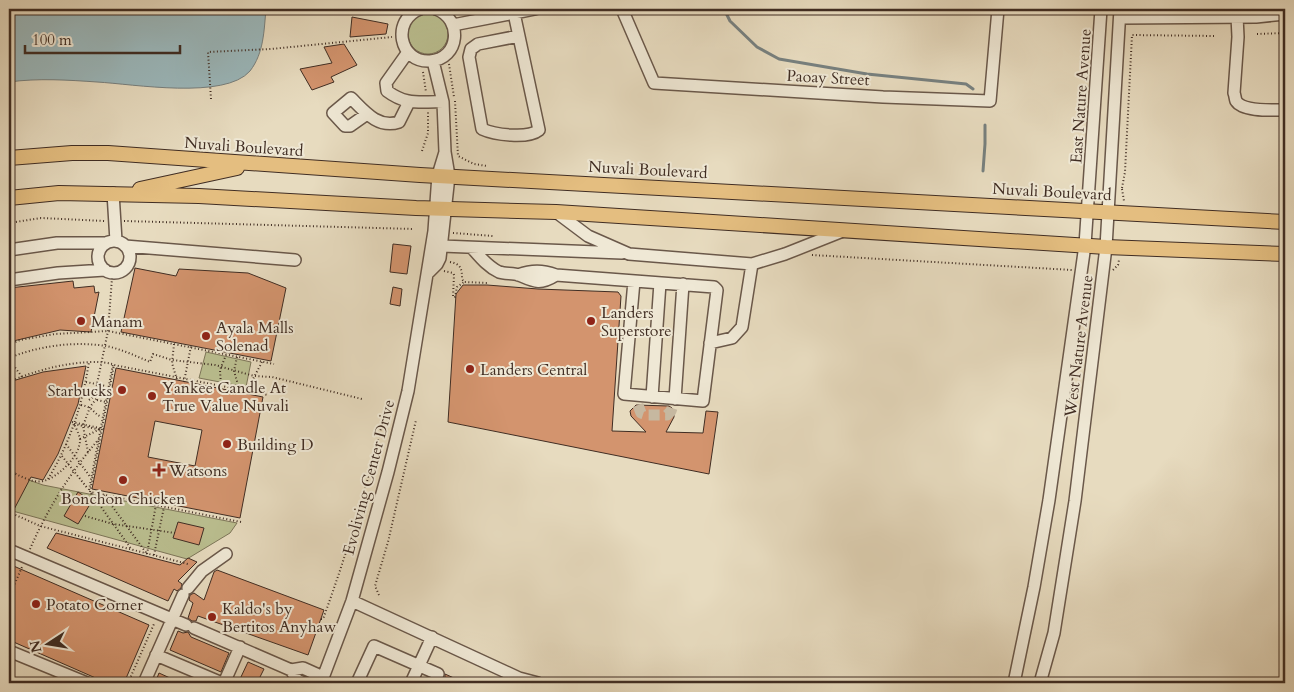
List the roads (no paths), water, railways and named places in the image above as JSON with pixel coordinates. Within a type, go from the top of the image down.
[{"type":"main road","name":"Nuvali Boulevard","points":[[9,158],[108,154],[255,165],[1285,222]]},
{"type":"main road","points":[[116,193],[255,165]]},
{"type":"main road","points":[[9,198],[59,193],[116,193],[441,209],[556,212],[1106,247],[1285,254]]},
{"type":"street","points":[[420,9],[410,14],[406,19],[403,24],[402,36],[408,52],[419,59],[433,61],[441,58],[448,52],[455,36],[453,25],[447,15],[436,9]]},
{"type":"street","points":[[453,25],[535,9]]},
{"type":"street","name":"Paoay Street","points":[[622,9],[654,83],[990,101],[998,9]]},
{"type":"street","name":"East Nature Avenue","points":[[1085,245],[1089,211],[1101,9]]},
{"type":"street","points":[[514,13],[519,36],[539,130],[534,134],[490,133],[482,129],[470,57],[471,49],[478,44],[519,36]]},
{"type":"street","points":[[1120,13],[1236,16],[1285,14]]},
{"type":"street","name":"West Nature Avenue","points":[[1040,683],[1054,633],[1075,501],[1106,247],[1116,212],[1120,13]]},
{"type":"street","points":[[1236,16],[1238,37],[1234,92],[1236,101],[1252,109],[1285,110]]},
{"type":"street","points":[[408,52],[385,86],[386,91],[395,97],[409,102],[443,102]]},
{"type":"street","name":"Evoliving Center Drive","points":[[426,274],[437,264],[442,246],[441,209],[445,152],[443,102],[433,61]]},
{"type":"street","points":[[366,114],[382,124],[391,125],[399,122],[409,102]]},
{"type":"street","points":[[9,280],[58,273],[121,271],[128,264],[130,254],[116,243],[116,193]]},
{"type":"street","name":"Evoliving Center Drive","points":[[322,680],[352,601],[388,472],[408,391],[426,274],[441,209]]},
{"type":"street","points":[[556,212],[588,236],[629,254]]},
{"type":"street","points":[[442,246],[629,254],[752,264],[785,254],[844,230]]},
{"type":"street","points":[[9,250],[57,242],[116,243],[295,260]]},
{"type":"street","points":[[108,272],[98,262],[98,256],[102,246],[116,243]]},
{"type":"street","name":"West Nature Avenue","points":[[1014,683],[1034,587],[1049,500],[1085,245]]},
{"type":"street","points":[[472,248],[486,263],[500,272],[518,274],[526,280],[536,282],[546,282],[556,275],[714,287],[717,290],[703,401],[673,402],[652,397],[638,400],[624,394],[634,281]]},
{"type":"street","points":[[710,343],[732,338],[742,327],[752,264]]},
{"type":"street","points":[[652,397],[660,283]]},
{"type":"street","points":[[673,402],[683,284]]},
{"type":"street","points":[[9,550],[291,670],[303,668],[322,680]]},
{"type":"street","points":[[144,683],[185,592],[202,571],[226,554]]},
{"type":"street","points":[[352,601],[519,678],[538,683]]},
{"type":"street","points":[[412,683],[432,637]]},
{"type":"street","points":[[357,683],[374,646],[438,674]]},
{"type":"street","points":[[156,655],[223,683],[240,647]]},
{"type":"street","points":[[9,651],[87,683]]},
{"type":"street","points":[[291,670],[297,680],[304,683]]},
{"type":"water","points":[[9,9],[266,9],[261,49],[250,71],[238,80],[221,85],[200,88],[178,88],[64,80],[9,82]]},
{"type":"waterway","points":[[724,9],[730,21],[757,47],[779,59],[867,74],[966,84],[973,89]]},
{"type":"waterway","points":[[983,171],[985,125]]},
{"type":"tunnel","points":[[638,405],[641,413],[647,415],[667,415],[672,408]]},
{"type":"place","name":"Manam","points":[[81,321]]},
{"type":"place","name":"Landers Superstore","points":[[591,321]]},
{"type":"place","name":"Ayala Malls Solenad","points":[[206,336]]},
{"type":"place","name":"Landers Central","points":[[470,369]]},
{"type":"place","name":"Starbucks","points":[[122,390]]},
{"type":"place","name":"Yankee Candle At True Value Nuvali","points":[[152,396]]},
{"type":"place","name":"Building D","points":[[227,444]]},
{"type":"place","name":"Watsons","points":[[159,470]]},
{"type":"place","name":"Bonchon Chicken","points":[[123,480]]},
{"type":"place","name":"Potato Corner","points":[[36,604]]},
{"type":"place","name":"Kaldo's by Bertitos Anyhaw","points":[[212,617]]}]
